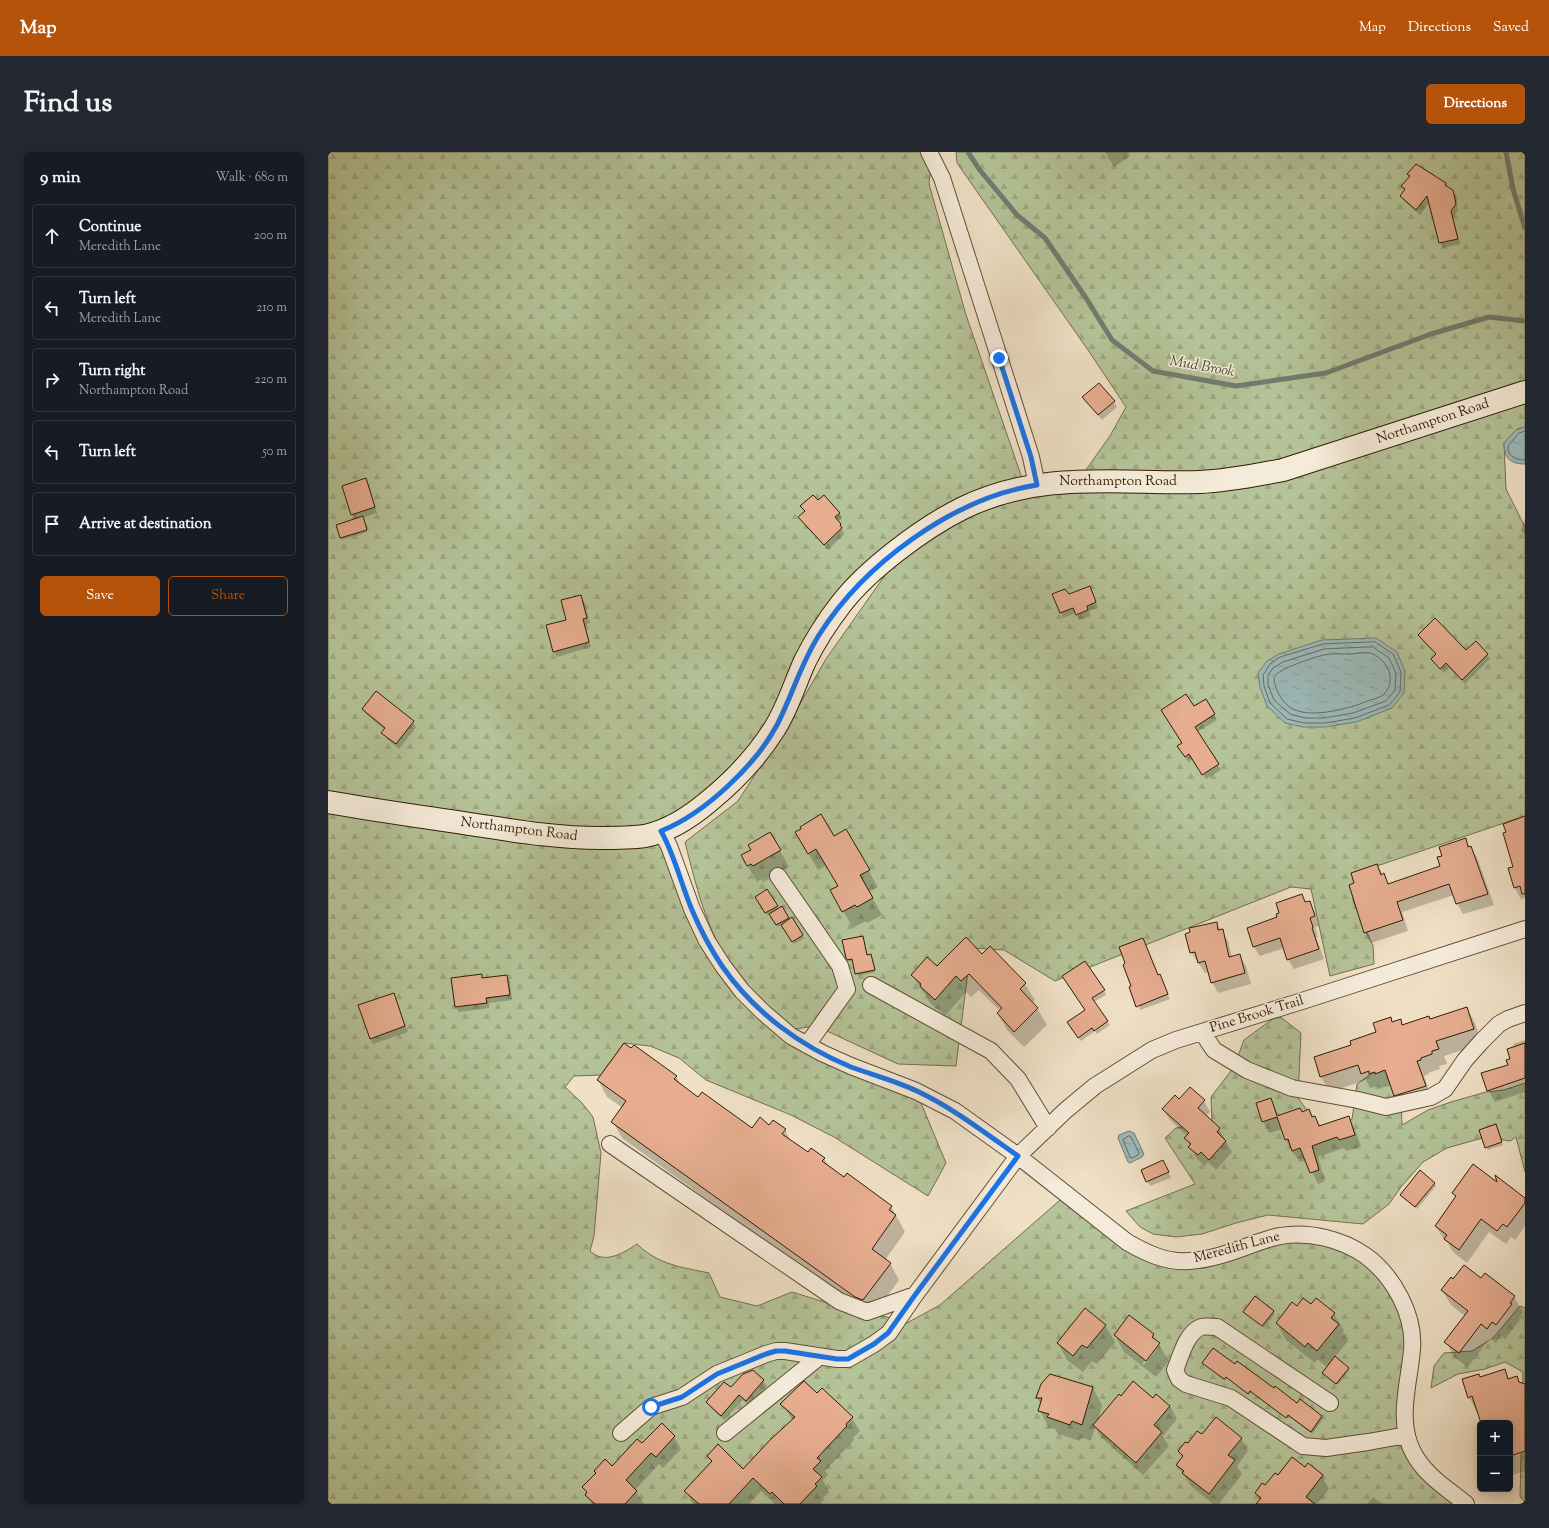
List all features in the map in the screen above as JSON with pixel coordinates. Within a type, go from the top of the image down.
[{"type":"street","points":[[929,152],[942,178],[1031,457],[1037,485]]},
{"type":"street","name":"Northampton Road","points":[[328,802],[547,836],[616,838],[636,837],[661,831],[680,823],[702,808],[730,784],[751,762],[777,726],[806,659],[841,603],[881,564],[939,521],[963,508],[1002,492],[1037,485],[1078,481],[1199,482],[1245,478],[1283,470],[1525,392]]},
{"type":"street","name":"Meredith Lane","points":[[661,831],[676,863],[692,909],[707,941],[722,966],[742,992],[763,1012],[791,1036],[807,1045],[851,1066],[916,1091],[955,1111],[1018,1156],[1127,1242],[1143,1251],[1161,1258],[1181,1261],[1198,1260],[1220,1255],[1279,1236],[1295,1235],[1335,1240],[1352,1248],[1379,1267],[1389,1278],[1398,1292],[1409,1320],[1412,1349],[1405,1402],[1407,1435],[1414,1453],[1421,1465],[1442,1486],[1466,1504]]},
{"type":"street","points":[[778,876],[840,966],[847,988],[807,1045]]},
{"type":"street","name":"Pine Brook Trail","points":[[1018,1156],[1066,1110],[1095,1086],[1152,1050],[1176,1040],[1525,929]]},
{"type":"street","points":[[871,985],[991,1051],[1018,1079],[1048,1128]]},
{"type":"street","points":[[1202,1032],[1214,1050],[1247,1070],[1292,1088],[1358,1100],[1386,1107],[1431,1097],[1445,1089],[1465,1060],[1482,1040],[1499,1024],[1525,1013]]},
{"type":"street","points":[[610,1144],[839,1301],[867,1312],[915,1295]]},
{"type":"street","points":[[621,1433],[651,1407],[682,1397],[717,1374],[749,1360],[776,1351],[837,1359],[848,1359],[874,1344],[888,1333],[1018,1156]]},
{"type":"street","points":[[1330,1403],[1217,1327],[1202,1326],[1195,1330],[1188,1339],[1175,1370],[1179,1379],[1186,1384],[1231,1398],[1303,1446],[1326,1448],[1407,1435]]},
{"type":"street","points":[[726,1433],[819,1357]]},
{"type":"green space","points":[[328,152],[932,152],[929,184],[966,315],[1025,487],[1002,493],[861,582],[777,726],[674,826],[669,846],[707,941],[791,1036],[916,1091],[946,1163],[928,1196],[834,1137],[791,1115],[706,1080],[679,1058],[650,1046],[624,1043],[601,1075],[574,1076],[565,1087],[582,1103],[593,1117],[601,1153],[594,1236],[590,1251],[602,1257],[608,1257],[620,1254],[637,1244],[645,1251],[662,1261],[680,1267],[709,1273],[720,1297],[757,1306],[792,1292],[834,1305],[887,1317],[905,1324],[940,1305],[1067,1194],[1104,1223],[1181,1261],[1279,1236],[1352,1248],[1404,1305],[1408,1440],[1466,1504],[328,1504]]},
{"type":"green space","points":[[956,152],[1525,152],[1525,392],[1283,470],[1078,481],[1110,436],[1126,407],[1088,350],[957,163]]},
{"type":"green space","points":[[1525,398],[1525,427],[1517,429],[1504,443],[1506,489],[1525,527],[1525,816],[1356,873],[1353,901],[1373,946],[1374,964],[1330,976],[1311,889],[1291,887],[1055,981],[1004,950],[971,948],[956,1066],[898,1064],[816,1026],[795,1029],[751,990],[733,968],[722,952],[706,917],[685,842],[738,801],[797,709],[826,659],[890,568],[916,548],[964,517],[1026,496],[1087,486],[1251,482]]},
{"type":"green space","points":[[1278,1015],[1301,1033],[1298,1098],[1318,1125],[1338,1129],[1352,1119],[1357,1084],[1389,1061],[1400,1073],[1402,1125],[1428,1110],[1451,1102],[1486,1092],[1504,1090],[1525,1083],[1525,1172],[1516,1137],[1510,1141],[1486,1137],[1447,1148],[1423,1162],[1401,1187],[1389,1204],[1363,1224],[1268,1215],[1202,1234],[1176,1237],[1153,1234],[1140,1227],[1126,1211],[1195,1184],[1165,1138],[1176,1128],[1212,1121],[1211,1097],[1234,1067],[1244,1040]]},
{"type":"green space","points":[[1520,1306],[1525,1308],[1525,1502],[1520,1497],[1523,1372],[1505,1362],[1485,1369],[1458,1374],[1431,1388],[1434,1366],[1444,1353],[1472,1351],[1493,1338]]},
{"type":"water","points":[[1525,427],[1525,464],[1515,463],[1509,459],[1505,453],[1504,443],[1517,429]]},
{"type":"water","points":[[1376,638],[1397,652],[1405,671],[1404,693],[1392,708],[1356,722],[1325,727],[1303,727],[1285,723],[1267,706],[1260,687],[1258,673],[1267,661],[1279,654],[1322,640]]},
{"type":"water","points":[[1129,1131],[1134,1133],[1144,1154],[1142,1157],[1130,1163],[1128,1162],[1118,1138],[1119,1135]]},
{"type":"building","points":[[1416,164],[1446,183],[1445,185],[1453,190],[1456,204],[1451,211],[1458,239],[1439,243],[1427,196],[1416,210],[1400,196],[1405,189],[1401,186],[1410,176],[1407,174]]},
{"type":"building","points":[[1099,383],[1115,401],[1098,415],[1082,397]]},
{"type":"building","points":[[366,478],[375,507],[351,515],[342,486]]},
{"type":"building","points":[[813,495],[818,500],[824,495],[840,513],[835,517],[841,524],[840,525],[842,528],[824,545],[798,517],[805,511],[800,506]]},
{"type":"building","points":[[363,516],[367,530],[340,538],[336,525]]},
{"type":"building","points":[[1090,586],[1096,602],[1087,606],[1088,610],[1076,615],[1073,608],[1060,613],[1052,594],[1065,589],[1069,594]]},
{"type":"building","points":[[581,595],[587,618],[583,619],[589,642],[553,652],[546,625],[566,620],[561,600]]},
{"type":"building","points":[[1435,618],[1466,650],[1476,641],[1488,654],[1462,680],[1446,663],[1440,669],[1431,659],[1436,654],[1418,635]]},
{"type":"building","points":[[376,691],[414,721],[396,744],[381,733],[385,728],[362,709]]},
{"type":"building","points":[[1186,694],[1194,706],[1206,699],[1215,714],[1195,727],[1219,764],[1202,775],[1189,754],[1185,757],[1177,746],[1182,743],[1161,710]]},
{"type":"building","points":[[821,814],[834,836],[846,829],[870,870],[860,875],[873,898],[857,907],[855,905],[842,912],[830,890],[838,886],[816,849],[808,854],[795,832],[801,829],[800,827]]},
{"type":"building","points":[[1525,816],[1525,894],[1522,894],[1520,886],[1514,888],[1508,868],[1513,867],[1503,833],[1506,832],[1503,824]]},
{"type":"building","points":[[770,832],[781,850],[753,866],[751,864],[747,866],[741,855],[751,850],[748,845]]},
{"type":"building","points":[[1466,838],[1468,847],[1471,846],[1488,894],[1456,904],[1449,884],[1397,902],[1403,920],[1364,933],[1349,885],[1354,883],[1351,873],[1377,864],[1381,875],[1384,873],[1388,884],[1440,866],[1437,857],[1442,856],[1439,847]]},
{"type":"building","points":[[767,889],[778,906],[765,913],[755,897]]},
{"type":"building","points":[[1302,894],[1305,902],[1310,901],[1315,916],[1310,918],[1319,949],[1287,960],[1280,938],[1253,947],[1247,928],[1277,917],[1276,914],[1279,913],[1276,903]]},
{"type":"building","points":[[782,906],[789,918],[776,925],[769,914]]},
{"type":"building","points":[[792,917],[803,935],[792,942],[781,925]]},
{"type":"building","points":[[1217,922],[1218,930],[1223,929],[1229,957],[1240,954],[1245,973],[1211,983],[1205,961],[1198,963],[1195,952],[1190,953],[1185,934],[1190,932],[1189,928]]},
{"type":"building","points":[[863,936],[867,955],[871,954],[875,970],[855,974],[852,959],[847,960],[846,958],[842,940]]},
{"type":"building","points":[[966,937],[982,954],[990,946],[1026,983],[1020,989],[1038,1008],[1014,1032],[997,1013],[1002,1008],[969,974],[961,981],[956,976],[935,1000],[911,975],[927,957],[937,966]]},
{"type":"building","points":[[1143,938],[1158,975],[1160,974],[1168,994],[1136,1007],[1129,987],[1131,986],[1123,965],[1125,963],[1119,947]]},
{"type":"building","points":[[1085,961],[1105,990],[1092,998],[1108,1021],[1094,1031],[1092,1028],[1078,1038],[1067,1022],[1085,1010],[1062,976]]},
{"type":"building","points":[[482,974],[482,978],[507,975],[510,995],[486,998],[487,1003],[455,1007],[451,978]]},
{"type":"building","points":[[394,993],[405,1026],[370,1039],[358,1005]]},
{"type":"building","points":[[1467,1007],[1474,1029],[1436,1041],[1439,1049],[1432,1051],[1432,1054],[1417,1061],[1426,1086],[1394,1096],[1385,1070],[1375,1074],[1375,1072],[1369,1074],[1369,1071],[1361,1074],[1358,1065],[1320,1077],[1314,1057],[1351,1045],[1350,1041],[1376,1032],[1373,1023],[1391,1017],[1392,1022],[1401,1019],[1402,1025],[1429,1016],[1430,1019]]},
{"type":"building","points":[[624,1043],[631,1048],[634,1045],[677,1076],[674,1079],[698,1097],[702,1092],[752,1128],[760,1117],[769,1125],[773,1120],[786,1129],[782,1134],[808,1152],[811,1148],[825,1158],[822,1161],[844,1177],[847,1173],[892,1206],[889,1210],[896,1215],[872,1249],[891,1263],[863,1300],[855,1297],[611,1122],[626,1101],[597,1080]]},
{"type":"building","points":[[1525,1043],[1525,1078],[1487,1091],[1481,1073],[1508,1065],[1506,1060],[1510,1059],[1507,1049]]},
{"type":"building","points":[[1190,1087],[1205,1100],[1198,1108],[1220,1128],[1217,1132],[1226,1141],[1209,1160],[1201,1152],[1198,1155],[1188,1147],[1191,1144],[1184,1138],[1189,1133],[1162,1109],[1175,1095],[1179,1099]]},
{"type":"building","points":[[1271,1098],[1277,1116],[1300,1108],[1302,1112],[1309,1109],[1312,1117],[1315,1116],[1319,1126],[1349,1116],[1355,1135],[1339,1140],[1337,1137],[1312,1146],[1319,1170],[1310,1173],[1300,1148],[1292,1151],[1288,1139],[1285,1140],[1277,1117],[1262,1122],[1256,1103]]},
{"type":"building","points":[[1496,1124],[1502,1142],[1485,1148],[1479,1130]]},
{"type":"building","points":[[1163,1160],[1169,1172],[1146,1182],[1141,1170]]},
{"type":"building","points":[[1473,1164],[1497,1182],[1495,1175],[1525,1198],[1525,1203],[1507,1227],[1503,1224],[1497,1231],[1481,1219],[1459,1250],[1444,1239],[1447,1235],[1435,1226],[1456,1196],[1452,1193]]},
{"type":"building","points":[[1420,1170],[1435,1183],[1415,1207],[1400,1195]]},
{"type":"building","points":[[1464,1265],[1481,1278],[1485,1273],[1515,1296],[1510,1303],[1512,1304],[1496,1325],[1492,1322],[1487,1329],[1481,1324],[1459,1353],[1444,1342],[1468,1311],[1441,1290],[1451,1277],[1453,1279]]},
{"type":"building","points":[[1255,1296],[1274,1311],[1262,1326],[1243,1312]]},
{"type":"building","points":[[1303,1298],[1311,1304],[1316,1298],[1335,1313],[1331,1318],[1339,1324],[1317,1351],[1308,1343],[1305,1347],[1276,1323],[1292,1302],[1297,1306]]},
{"type":"building","points":[[1085,1308],[1106,1325],[1087,1348],[1082,1345],[1073,1356],[1057,1343]]},
{"type":"building","points":[[1129,1315],[1154,1334],[1152,1337],[1160,1343],[1146,1361],[1114,1335]]},
{"type":"building","points":[[1213,1348],[1235,1364],[1237,1361],[1274,1388],[1275,1386],[1297,1403],[1300,1399],[1322,1416],[1311,1432],[1288,1415],[1286,1418],[1250,1391],[1248,1394],[1226,1377],[1224,1379],[1202,1363]]},
{"type":"building","points":[[1335,1356],[1349,1368],[1336,1384],[1322,1373]]},
{"type":"building","points":[[1505,1369],[1508,1379],[1517,1376],[1519,1382],[1525,1384],[1525,1451],[1513,1455],[1513,1420],[1480,1420],[1472,1396],[1468,1398],[1462,1379],[1479,1374],[1480,1377]]},
{"type":"building","points":[[753,1370],[764,1380],[746,1401],[739,1395],[721,1416],[706,1402],[724,1382],[731,1387],[743,1374]]},
{"type":"building","points":[[1050,1374],[1093,1387],[1082,1425],[1072,1421],[1070,1425],[1047,1417],[1049,1414],[1038,1411],[1042,1398],[1036,1398],[1041,1384]]},
{"type":"building","points":[[804,1381],[817,1393],[822,1388],[853,1417],[846,1424],[847,1426],[817,1458],[821,1461],[813,1469],[822,1477],[815,1484],[817,1486],[800,1504],[784,1504],[772,1492],[770,1494],[753,1478],[729,1504],[699,1504],[684,1491],[712,1461],[707,1456],[718,1444],[743,1469],[771,1439],[795,1417],[780,1404]]},
{"type":"building","points":[[1133,1381],[1153,1398],[1156,1394],[1170,1406],[1154,1425],[1162,1432],[1136,1463],[1093,1425],[1119,1394],[1121,1396]]},
{"type":"building","points":[[1216,1417],[1242,1438],[1228,1455],[1235,1460],[1209,1494],[1182,1473],[1184,1471],[1176,1465],[1183,1456],[1178,1451],[1185,1442],[1188,1443],[1197,1431],[1202,1434]]},
{"type":"building","points":[[662,1423],[675,1436],[656,1457],[651,1453],[626,1480],[637,1491],[625,1504],[595,1504],[585,1495],[587,1492],[582,1487],[596,1473],[594,1471],[605,1459],[612,1466],[637,1439],[642,1443]]},
{"type":"building","points":[[1292,1457],[1305,1467],[1308,1463],[1323,1475],[1306,1497],[1315,1504],[1256,1504],[1261,1498],[1255,1493],[1262,1483],[1265,1485],[1275,1473],[1278,1475]]},
{"type":"waterway","name":"Mud Brook","points":[[968,152],[979,169],[1017,215],[1045,238],[1086,298],[1112,340],[1153,371],[1236,386],[1326,373],[1431,334],[1489,317],[1525,321]]},
{"type":"waterway","points":[[1506,152],[1513,189],[1525,228]]},
{"type":"route","points":[[651,1407],[682,1397],[717,1374],[749,1360],[776,1351],[837,1359],[848,1359],[874,1344],[888,1333],[1018,1156],[955,1111],[916,1091],[822,1053],[791,1036],[763,1012],[742,992],[722,966],[707,941],[692,909],[669,846],[661,831],[674,826],[702,808],[730,784],[751,762],[777,726],[806,659],[819,636],[841,603],[861,582],[881,564],[939,521],[963,508],[1002,492],[1037,485],[1031,457],[999,358]]}]
